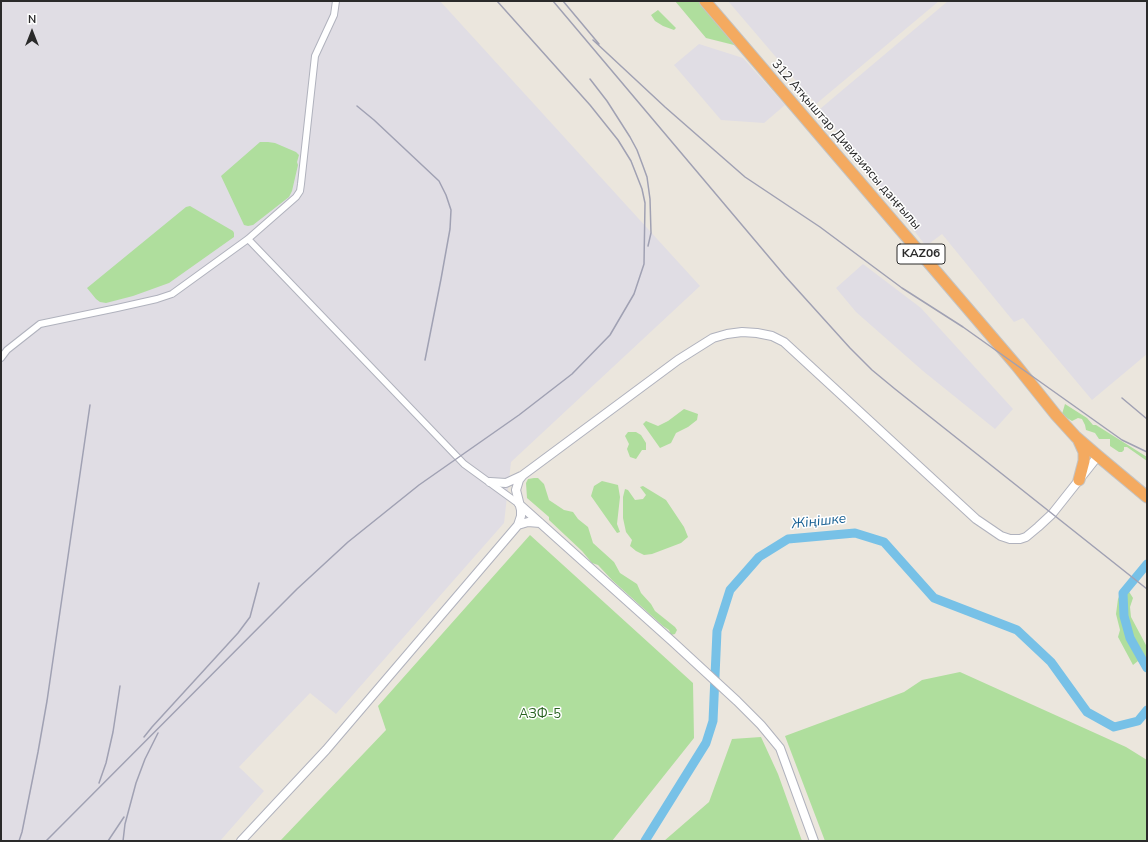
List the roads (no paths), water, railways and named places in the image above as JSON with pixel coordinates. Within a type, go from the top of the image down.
[{"type":"highway","name":"312 Атқыштар Дивизиясы даңғылы","points":[[705,1],[1016,365],[1056,415],[1076,437],[1147,497]]},
{"type":"highway","points":[[1076,437],[1081,446],[1084,457],[1079,480]]},
{"type":"street","points":[[1,358],[7,350],[40,324],[157,299],[172,294],[248,239],[296,197],[300,191],[315,56],[334,15],[336,1]]},
{"type":"street","points":[[248,239],[464,464],[519,504],[673,642],[761,725],[780,748],[814,841]]},
{"type":"street","points":[[490,482],[506,483],[523,474],[678,360],[713,338],[742,332],[772,336],[784,342],[976,519],[1001,536],[1020,540],[1026,537],[1052,514],[1098,456]]},
{"type":"street","points":[[241,841],[326,750],[518,525],[521,516],[516,494],[516,486],[523,474]]},
{"type":"street","points":[[518,525],[528,522],[540,523]]},
{"type":"waterway","name":"Жіңішке","points":[[645,841],[706,743],[713,721],[717,631],[730,590],[759,557],[788,539],[855,533],[884,542],[934,598],[1017,630],[1051,662],[1087,712],[1114,727],[1138,721],[1147,710]]},
{"type":"waterway","name":"Жіңішке","points":[[1147,564],[1123,593],[1124,616],[1130,638],[1147,668]]},
{"type":"railway","points":[[46,841],[297,589],[348,542],[419,485],[519,415],[572,374],[610,335],[634,294],[644,264],[645,203],[642,189],[631,161],[618,140],[590,105],[497,1]]},
{"type":"railway","points":[[553,1],[785,276],[850,348],[872,370],[1147,589]]},
{"type":"railway","points":[[563,1],[599,44]]},
{"type":"railway","points":[[593,40],[665,107],[745,177],[820,227],[902,288],[963,327],[1122,440],[1147,452]]},
{"type":"railway","points":[[590,79],[607,101],[630,137],[637,150],[647,177],[650,199],[651,233],[648,246]]},
{"type":"railway","points":[[357,106],[439,181],[451,210],[450,229],[425,360]]},
{"type":"railway","points":[[1122,398],[1147,419]]},
{"type":"railway","points":[[19,841],[47,701],[90,405]]},
{"type":"railway","points":[[144,737],[238,633],[250,617],[259,583]]},
{"type":"railway","points":[[99,783],[106,763],[113,732],[120,686]]},
{"type":"railway","points":[[123,841],[125,824],[136,783],[145,759],[158,733]]},
{"type":"railway","points":[[108,841],[124,817]]},
{"type":"park label","name":"АЗФ-5","points":[[540,715]]}]
